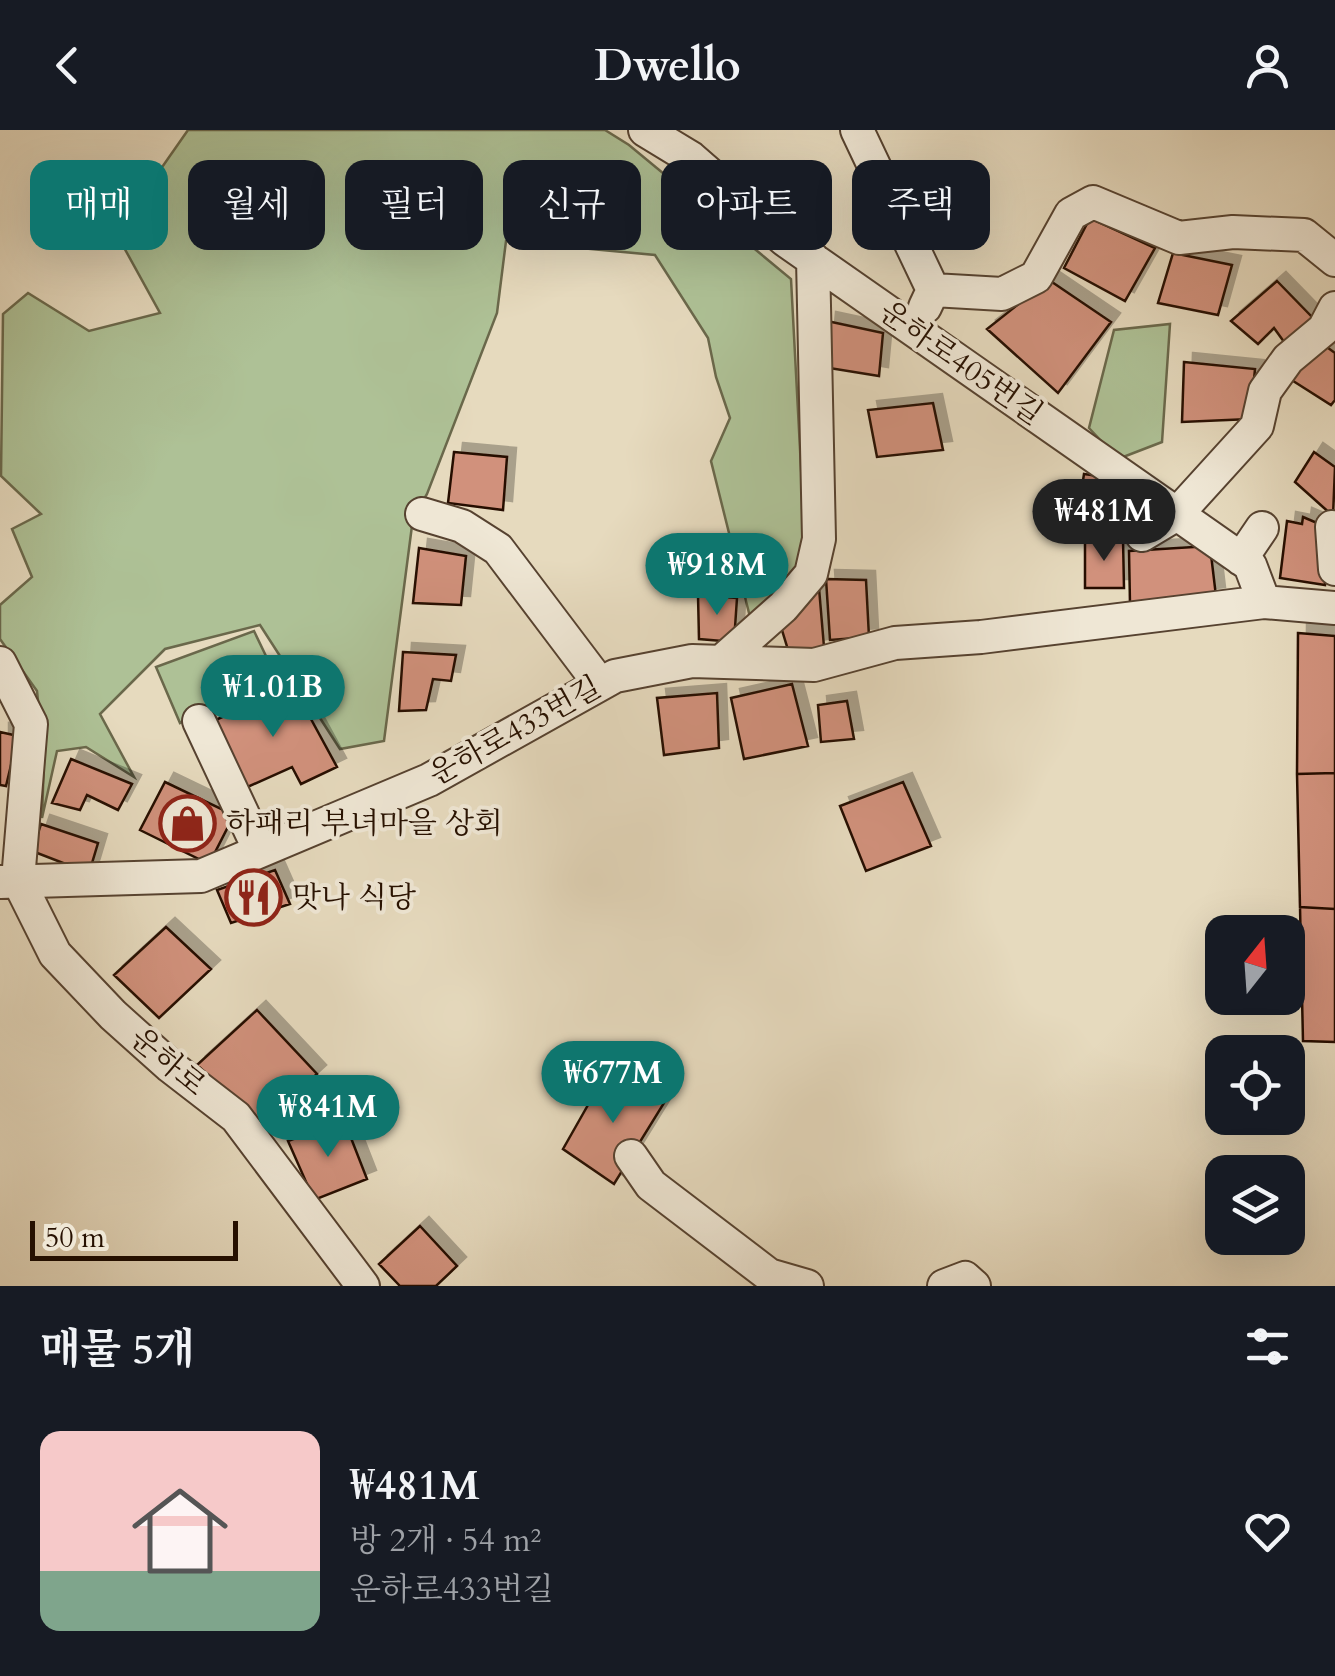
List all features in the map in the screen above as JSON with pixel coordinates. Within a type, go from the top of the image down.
[{"type":"street","name":"운하로405번길","points":[[645,130],[691,158],[785,240],[1250,565],[1264,602]]},
{"type":"street","points":[[857,130],[933,290]]},
{"type":"street","points":[[933,290],[1002,294],[1036,278],[1071,214],[1093,202],[1178,238],[1232,232],[1304,236],[1335,260]]},
{"type":"street","points":[[721,662],[783,607],[811,574],[819,539],[813,260]]},
{"type":"street","points":[[914,330],[933,290]]},
{"type":"street","points":[[1142,535],[1177,514],[1256,426],[1265,391],[1288,359],[1324,329],[1335,308]]},
{"type":"street","points":[[422,514],[462,526],[498,549],[600,684]]},
{"type":"street","points":[[1332,527],[1335,569]]},
{"type":"street","points":[[1241,559],[1262,528]]},
{"type":"street","name":"운하로433번길","points":[[9,881],[169,866],[200,876],[430,780],[616,676],[692,660],[814,665],[895,643],[981,637],[1264,602],[1335,608]]},
{"type":"street","points":[[0,662],[31,724],[17,863],[9,881]]},
{"type":"street","points":[[200,721],[260,851]]},
{"type":"street","name":"운하로","points":[[9,881],[55,954],[170,1066],[236,1117],[363,1286]]},
{"type":"street","points":[[631,1156],[651,1185],[769,1275],[808,1286]]},
{"type":"street","points":[[944,1286],[965,1278],[974,1286]]},
{"type":"green space","points":[[188,130],[605,130],[629,145],[661,171],[661,250],[756,250],[791,279],[805,543],[802,569],[750,617],[711,461],[730,418],[708,338],[655,255],[602,250],[641,250],[641,160],[503,160],[505,250],[497,313],[427,494],[413,518],[384,741],[340,749],[260,625],[165,649],[100,714],[134,777],[86,747],[57,751],[42,818],[44,759],[37,691],[0,639],[0,605],[32,577],[12,529],[41,514],[1,476],[3,314],[28,293],[89,331],[160,313],[125,250],[168,250],[167,160]]},
{"type":"green space","points":[[1170,324],[1162,442],[1118,459],[1089,428],[1114,330]]},
{"type":"green space","points":[[254,631],[278,681],[180,723],[156,667]]},
{"type":"building","points":[[1090,218],[1155,248],[1125,301],[1064,268]]},
{"type":"building","points":[[1173,253],[1232,265],[1218,315],[1158,303]]},
{"type":"building","points":[[1049,280],[1111,322],[1058,393],[987,329]]},
{"type":"building","points":[[1277,281],[1312,317],[1287,346],[1274,328],[1258,344],[1231,321]]},
{"type":"building","points":[[827,321],[883,333],[879,376],[823,367]]},
{"type":"building","points":[[1320,342],[1335,353],[1335,400],[1331,405],[1290,379]]},
{"type":"building","points":[[1184,362],[1255,369],[1250,419],[1182,422]]},
{"type":"building","points":[[933,403],[943,450],[877,457],[868,410]]},
{"type":"building","points":[[454,452],[507,457],[503,510],[448,503]]},
{"type":"building","points":[[1314,452],[1335,467],[1333,516],[1295,482]]},
{"type":"building","points":[[1084,474],[1105,477],[1124,499],[1080,500]]},
{"type":"building","points":[[1303,517],[1329,528],[1325,585],[1280,578],[1287,521],[1302,524]]},
{"type":"building","points":[[1085,539],[1123,539],[1124,588],[1085,588]]},
{"type":"building","points":[[1210,546],[1216,596],[1130,604],[1129,551]]},
{"type":"building","points":[[419,548],[466,556],[461,605],[413,603]]},
{"type":"building","points":[[826,579],[866,580],[869,637],[830,640]]},
{"type":"building","points":[[819,588],[824,647],[789,653],[778,617]]},
{"type":"building","points":[[698,595],[737,598],[734,642],[699,639]]},
{"type":"building","points":[[1298,633],[1335,636],[1335,773],[1297,774]]},
{"type":"building","points":[[403,652],[456,655],[451,681],[433,679],[426,710],[399,711]]},
{"type":"building","points":[[792,684],[808,746],[744,759],[731,698]]},
{"type":"building","points":[[293,686],[337,767],[301,784],[292,767],[243,789],[211,722]]},
{"type":"building","points":[[717,693],[719,748],[664,755],[657,698]]},
{"type":"building","points":[[847,701],[854,739],[821,742],[818,705]]},
{"type":"building","points":[[0,732],[18,736],[6,786],[0,785]]},
{"type":"building","points":[[71,759],[132,784],[118,810],[87,795],[80,810],[52,803]]},
{"type":"building","points":[[1335,773],[1335,909],[1300,907],[1297,774]]},
{"type":"building","name":"하패리 부녀마을 상회","points":[[165,782],[234,815],[209,864],[140,830]]},
{"type":"building","points":[[903,782],[931,846],[866,871],[840,806]]},
{"type":"building","points":[[41,824],[98,843],[89,873],[32,851]]},
{"type":"building","name":"맛나 식당","points":[[275,870],[290,904],[231,923],[217,890]]},
{"type":"building","points":[[1300,907],[1335,909],[1335,1042],[1305,1041],[1303,1035],[1305,915],[1300,915]]},
{"type":"building","points":[[166,927],[211,969],[159,1018],[114,975]]},
{"type":"building","points":[[257,1010],[317,1074],[261,1125],[197,1065]]},
{"type":"building","points":[[609,1068],[664,1103],[614,1184],[563,1149]]},
{"type":"building","points":[[344,1120],[367,1179],[314,1200],[288,1141]]},
{"type":"building","points":[[420,1226],[457,1266],[436,1286],[400,1286],[379,1264]]},
{"type":"place","name":"하패리 부녀마을 상회","points":[[187,823]]},
{"type":"place","name":"맛나 식당","points":[[253,897]]}]
